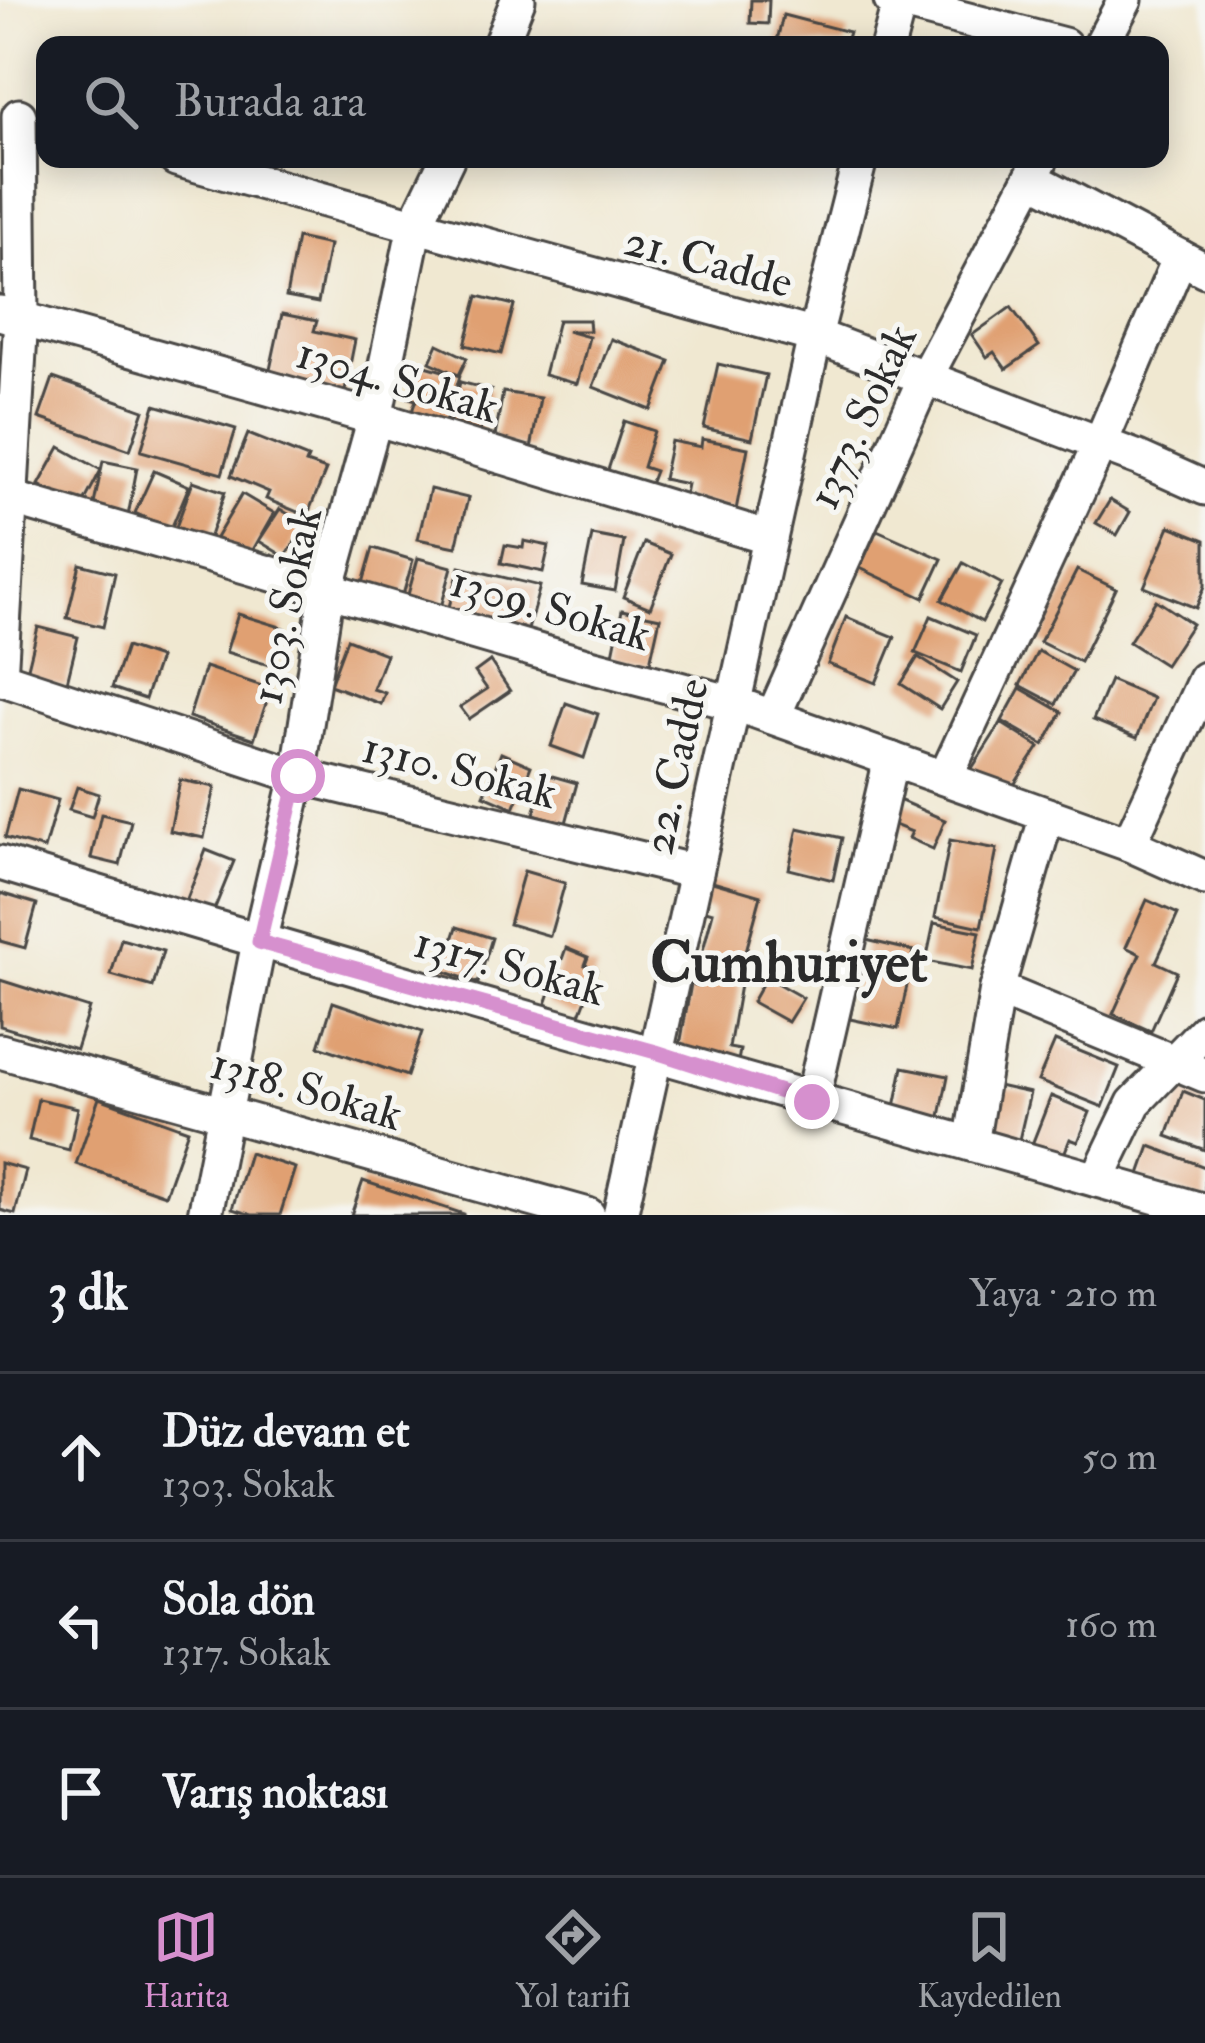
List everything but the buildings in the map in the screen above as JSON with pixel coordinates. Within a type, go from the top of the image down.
[{"type":"street","points":[[504,36],[518,0]]},
{"type":"street","points":[[1106,36],[1125,0]]},
{"type":"street","points":[[890,36],[897,1],[1030,36]]},
{"type":"street","points":[[0,678],[21,116]]},
{"type":"street","name":"21. Cadde","points":[[209,168],[815,336],[1205,488]]},
{"type":"street","name":"1303. Sokak","points":[[205,1215],[259,942],[298,776],[326,590],[375,418],[415,225],[443,168]]},
{"type":"street","name":"22. Cadde","points":[[620,1215],[815,336],[858,168]]},
{"type":"street","points":[[945,778],[1100,444],[1192,264],[1036,168]]},
{"type":"street","name":"1373. Sokak","points":[[773,717],[925,378],[1036,168]]},
{"type":"street","name":"1304. Sokak","points":[[10,315],[375,418],[770,538]]},
{"type":"street","name":"1309. Sokak","points":[[5,496],[586,665],[734,703],[1129,844],[1205,878]]},
{"type":"street","name":"1310. Sokak","points":[[0,678],[298,776],[696,872]]},
{"type":"street","points":[[1129,844],[1205,679]]},
{"type":"street","points":[[812,1102],[891,759]]},
{"type":"street","points":[[971,1144],[998,989],[1047,814]]},
{"type":"street","name":"1317. Sokak","points":[[0,863],[259,942],[656,1052],[812,1102],[1205,1211]]},
{"type":"street","points":[[998,989],[1191,1069]]},
{"type":"street","points":[[1097,1180],[1134,1102],[1191,1069],[1205,1030]]},
{"type":"street","name":"1318. Sokak","points":[[0,1051],[588,1215]]},
{"type":"district","name":"Cumhuriyet","points":[[789,961]]},
{"type":"route","points":[[298,776],[259,942],[656,1052],[812,1102]]}]
